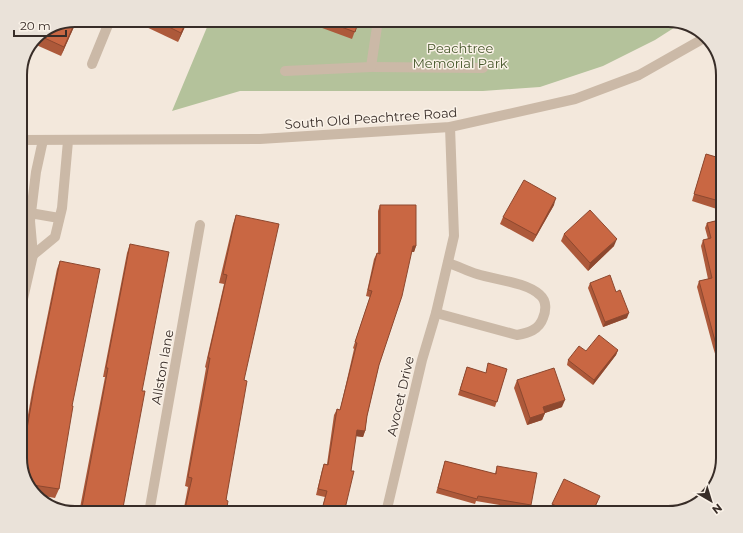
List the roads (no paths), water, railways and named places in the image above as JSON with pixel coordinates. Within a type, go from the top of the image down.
[{"type":"street","points":[[92,64],[107,27]]},
{"type":"street","points":[[371,67],[377,27]]},
{"type":"street","name":"South Old Peachtree Road","points":[[27,140],[260,139],[450,127],[574,99],[639,75],[700,40]]},
{"type":"street","points":[[285,71],[371,67],[483,68]]},
{"type":"street","name":"Avocet Drive","points":[[388,506],[422,360],[436,313],[454,236],[450,127]]},
{"type":"street","points":[[27,281],[33,255],[30,213],[36,172],[43,140]]},
{"type":"street","points":[[33,255],[55,237],[62,208],[68,141]]},
{"type":"street","points":[[30,213],[59,218]]},
{"type":"street","name":"Allston lane","points":[[151,506],[200,225]]},
{"type":"street","points":[[436,313],[517,335],[530,333],[538,327],[543,320],[546,309],[542,296],[530,288],[478,274],[448,263]]},
{"type":"park label","name":"Peachtree Memorial Park","points":[[460,56]]}]
